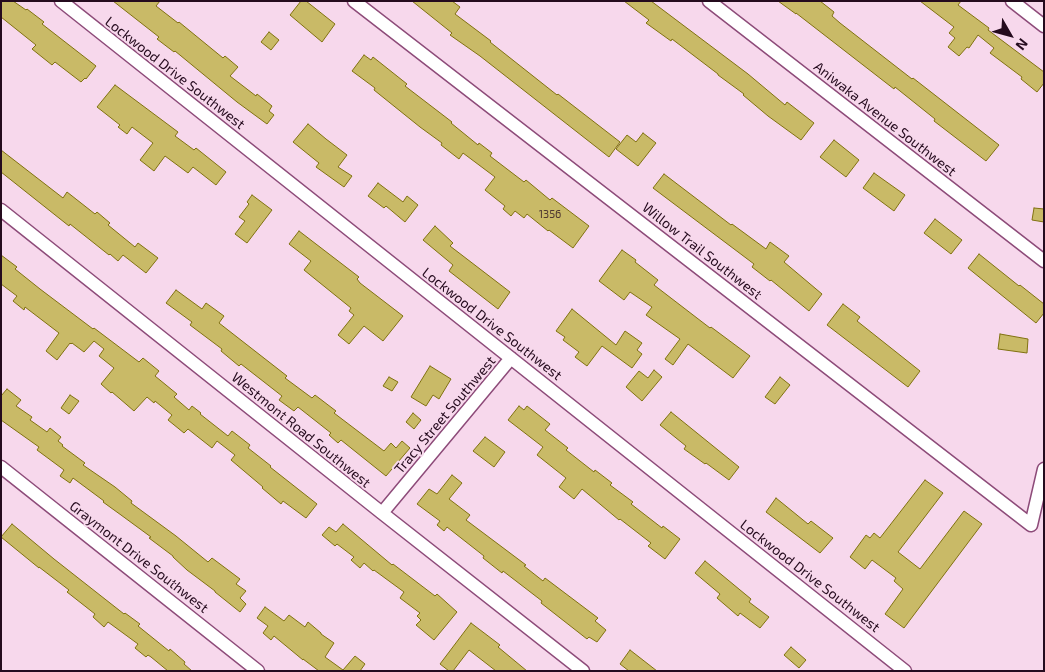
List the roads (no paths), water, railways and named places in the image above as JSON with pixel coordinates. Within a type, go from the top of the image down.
[{"type":"street","name":"Lockwood Drive Southwest","points":[[61,1],[905,671]]},
{"type":"street","name":"Willow Trail Southwest","points":[[354,1],[1031,525],[1044,469]]},
{"type":"street","name":"Aniwaka Avenue Southwest","points":[[709,1],[1044,261]]},
{"type":"street","points":[[1012,1],[1044,26]]},
{"type":"street","name":"Westmont Road Southwest","points":[[1,210],[583,671]]},
{"type":"street","name":"Tracy Street Southwest","points":[[382,513],[511,358]]},
{"type":"street","name":"Graymont Drive Southwest","points":[[1,467],[258,671]]}]
